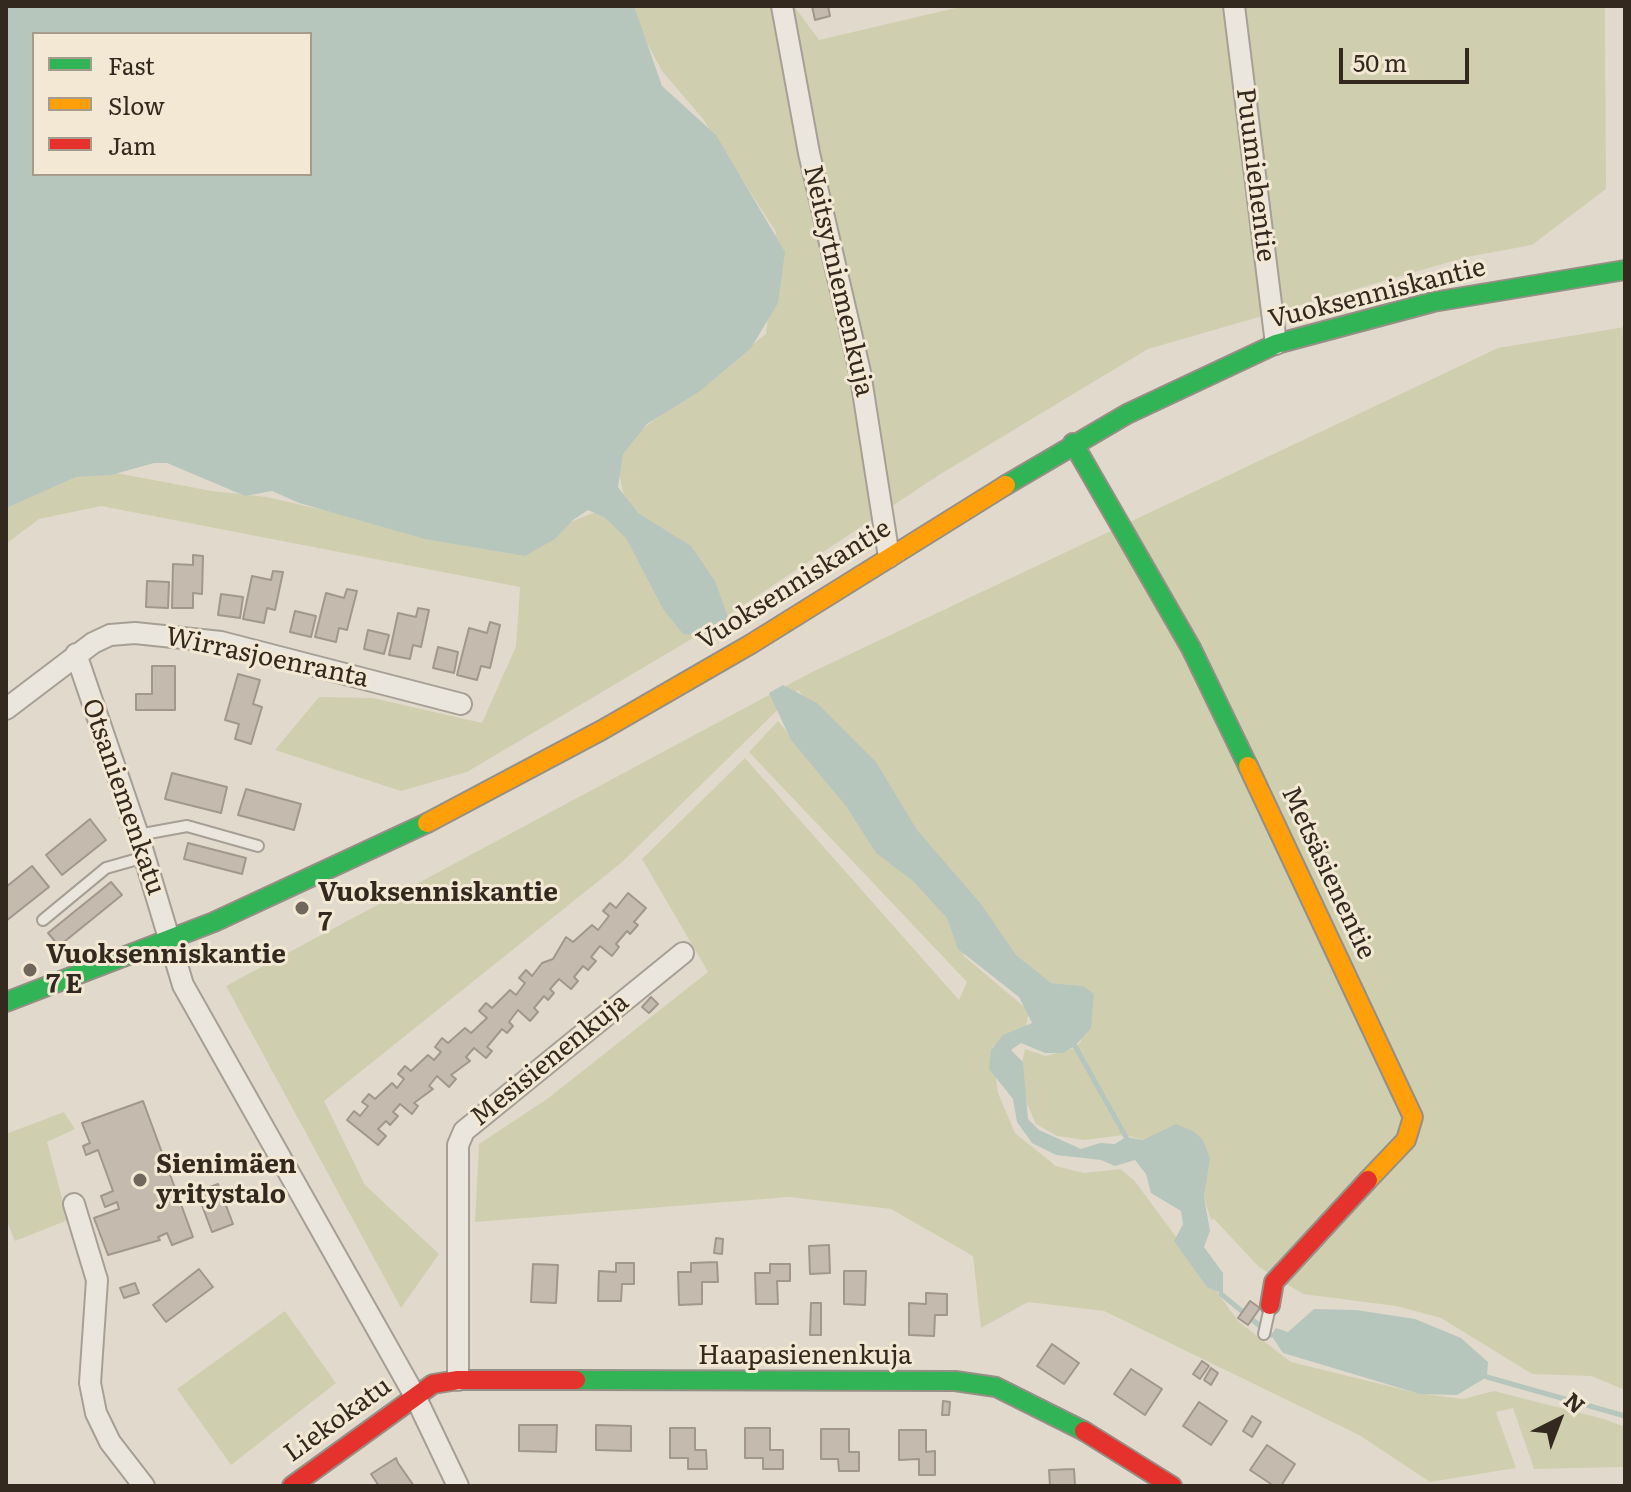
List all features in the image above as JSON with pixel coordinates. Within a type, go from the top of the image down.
[{"type":"street","name":"Neitsytniemenkuja","points":[[782,6],[809,153],[860,372],[889,557]]},
{"type":"street","name":"Puumiehentie","points":[[1234,6],[1276,344]]},
{"type":"street","name":"Vuoksenniskantie","points":[[6,1002],[227,916],[452,811],[694,677],[1073,443],[1276,344],[1433,302],[1625,270]]},
{"type":"street","name":"Metsäsienentie","points":[[1073,443],[1191,648],[1406,1096],[1413,1117],[1406,1140],[1274,1282],[1270,1305]]},
{"type":"street","name":"Wirrasjoenranta","points":[[6,709],[76,654],[110,635],[172,635],[280,655],[461,704]]},
{"type":"street","name":"Otsaniemenkatu","points":[[76,654],[138,835],[183,985],[415,1396],[458,1486]]},
{"type":"street","name":"Mesisienenkuja","points":[[458,1380],[458,1145],[464,1131],[683,953]]},
{"type":"street","points":[[74,1204],[97,1280],[90,1383],[96,1413],[110,1442],[144,1486]]},
{"type":"street","name":"Haapasienenkuja","points":[[415,1396],[433,1384],[458,1380],[955,1381],[996,1387],[1030,1401],[1112,1446],[1172,1486]]},
{"type":"street","name":"Liekokatu","points":[[292,1486],[415,1396]]},
{"type":"lane","points":[[138,835],[187,826],[258,846]]},
{"type":"lane","points":[[43,920],[106,868],[145,857]]},
{"type":"lane","points":[[1264,1334],[1270,1305]]},
{"type":"green space","points":[[627,6],[794,6],[819,40],[964,6],[1605,6],[1606,189],[1532,245],[1467,257],[1148,349],[939,475],[700,634],[467,772],[401,791],[275,750],[319,697],[373,698],[482,723],[516,646],[520,587],[101,506],[39,519],[6,544],[6,505],[90,468],[212,491],[267,497],[512,554],[573,521],[625,500],[614,451],[766,334],[776,232],[703,119],[662,71]]},
{"type":"green space","points":[[1625,327],[1625,1390],[1591,1376],[1532,1374],[1441,1318],[1396,1306],[1303,1294],[1259,1267],[1214,1219],[1211,1220],[1204,1198],[1208,1168],[1148,1141],[1125,1135],[1084,1140],[1057,1136],[1036,1124],[1027,1104],[1021,1068],[1025,1049],[1046,1056],[1076,1048],[1081,1041],[1083,986],[1051,983],[1018,961],[988,928],[798,690],[621,863],[324,1101],[365,1185],[439,1254],[401,1308],[226,986],[812,672],[1498,348]]},
{"type":"green space","points":[[778,721],[858,817],[927,882],[960,938],[964,956],[1029,1011],[1026,1027],[992,1047],[998,1093],[1015,1133],[1056,1166],[1084,1173],[1120,1169],[1134,1180],[1239,1322],[1291,1362],[1417,1393],[1463,1399],[1494,1391],[1604,1419],[1625,1427],[1625,1467],[1534,1469],[1513,1408],[1496,1412],[1516,1468],[1430,1482],[1359,1435],[1104,1311],[1028,1302],[981,1328],[973,1256],[891,1209],[789,1197],[475,1222],[479,1144],[547,1099],[708,972],[642,859],[745,758],[959,1000],[967,982],[749,752]]},
{"type":"green space","points":[[64,1112],[75,1129],[47,1142],[68,1220],[15,1241],[6,1219],[6,1134]]},
{"type":"green space","points":[[285,1311],[336,1383],[231,1465],[177,1389]]},
{"type":"shaded area","points":[[6,6],[634,6],[662,86],[716,135],[785,252],[778,303],[751,348],[700,391],[647,424],[623,454],[618,487],[638,513],[691,546],[715,581],[731,625],[706,635],[683,634],[663,609],[626,538],[604,517],[588,510],[555,539],[525,556],[425,539],[299,503],[272,491],[245,496],[167,463],[154,463],[111,475],[76,477],[6,508]]},
{"type":"shaded area","points":[[783,685],[817,703],[876,762],[917,830],[981,904],[1016,955],[1051,983],[1083,986],[1094,994],[1091,1028],[1075,1046],[1063,1053],[1045,1053],[1021,1043],[1011,1050],[1023,1062],[1028,1119],[1039,1130],[1081,1149],[1100,1143],[1115,1144],[1126,1137],[1143,1140],[1176,1124],[1193,1131],[1203,1140],[1210,1158],[1204,1197],[1210,1231],[1204,1247],[1223,1273],[1223,1294],[1207,1287],[1174,1241],[1183,1224],[1181,1211],[1151,1193],[1146,1174],[1135,1160],[1115,1166],[1101,1160],[1056,1155],[1032,1143],[1017,1122],[1013,1099],[989,1069],[991,1050],[1003,1035],[1032,1023],[1019,997],[958,949],[947,918],[913,881],[876,853],[846,806],[791,740],[769,693]]},
{"type":"shaded area","points":[[1314,1309],[1356,1310],[1415,1319],[1461,1338],[1488,1362],[1487,1377],[1457,1395],[1420,1394],[1283,1353],[1271,1335],[1276,1328],[1288,1332]]},
{"type":"building","points":[[812,6],[828,6],[830,16],[815,20]]},
{"type":"building","points":[[193,555],[203,556],[202,594],[193,593],[193,608],[172,608],[173,564],[193,565]]},
{"type":"building","points":[[273,571],[283,572],[275,610],[267,608],[264,623],[243,619],[252,576],[271,580]]},
{"type":"building","points":[[147,581],[169,582],[168,608],[146,607]]},
{"type":"building","points":[[347,589],[357,591],[347,630],[339,628],[336,642],[315,637],[326,593],[344,598]]},
{"type":"building","points":[[221,594],[243,597],[240,618],[218,615]]},
{"type":"building","points":[[418,608],[429,610],[421,647],[413,645],[410,659],[389,655],[398,613],[416,617]]},
{"type":"building","points":[[295,611],[316,616],[311,637],[290,632]]},
{"type":"building","points":[[490,622],[500,625],[490,668],[481,666],[477,680],[457,675],[469,628],[487,633]]},
{"type":"building","points":[[368,630],[389,635],[384,654],[364,649]]},
{"type":"building","points":[[438,647],[458,652],[454,673],[433,668]]},
{"type":"building","points":[[152,666],[175,666],[175,710],[136,710],[136,694],[152,694]]},
{"type":"building","points":[[238,674],[260,680],[253,704],[262,707],[251,744],[235,739],[239,724],[225,720]]},
{"type":"building","points":[[172,773],[227,787],[221,813],[165,799]]},
{"type":"building","points":[[246,789],[301,804],[294,830],[238,815]]},
{"type":"building","points":[[90,819],[106,840],[62,875],[46,855]]},
{"type":"building","points":[[188,843],[246,858],[242,874],[184,859]]},
{"type":"building","points":[[32,866],[49,887],[6,921],[6,887]]},
{"type":"building","points":[[111,882],[122,895],[59,946],[48,933]]},
{"type":"building","points":[[628,893],[646,908],[634,922],[638,925],[630,934],[627,931],[616,944],[619,947],[612,956],[600,946],[591,957],[596,961],[588,970],[583,966],[574,977],[578,981],[571,989],[559,979],[550,989],[554,993],[548,1000],[544,996],[534,1008],[538,1012],[530,1021],[518,1010],[509,1022],[513,1026],[507,1033],[502,1029],[487,1047],[492,1051],[486,1058],[474,1048],[466,1057],[470,1061],[451,1075],[456,1079],[449,1087],[437,1076],[429,1086],[433,1089],[414,1103],[418,1106],[412,1114],[400,1104],[393,1112],[398,1116],[390,1125],[386,1121],[378,1129],[386,1136],[378,1145],[347,1120],[354,1111],[360,1116],[368,1106],[362,1102],[369,1094],[375,1099],[392,1083],[397,1088],[404,1079],[398,1074],[405,1066],[411,1071],[428,1055],[434,1060],[441,1052],[435,1047],[442,1038],[448,1043],[465,1028],[471,1033],[487,1018],[479,1011],[486,1003],[492,1008],[510,990],[516,995],[525,983],[519,978],[526,970],[532,976],[542,963],[553,959],[566,937],[573,942],[592,925],[598,930],[609,916],[603,911],[610,903],[616,908]]},
{"type":"building","points":[[651,997],[658,1004],[649,1013],[642,1007]]},
{"type":"building","name":"Sienimäen yritystalo","points":[[143,1101],[193,1237],[172,1245],[167,1233],[158,1237],[160,1240],[108,1255],[94,1218],[119,1209],[117,1202],[105,1207],[101,1196],[113,1191],[98,1150],[86,1155],[83,1146],[90,1143],[82,1123]]},
{"type":"building","points":[[218,1184],[233,1224],[212,1232],[197,1192]]},
{"type":"building","points":[[716,1238],[723,1239],[722,1254],[714,1253]]},
{"type":"building","points":[[829,1245],[830,1273],[810,1274],[809,1246]]},
{"type":"building","points":[[717,1262],[718,1282],[702,1282],[702,1304],[679,1305],[678,1272],[691,1272],[691,1263]]},
{"type":"building","points":[[616,1263],[634,1263],[634,1284],[622,1284],[621,1301],[598,1301],[599,1271],[616,1272]]},
{"type":"building","points":[[533,1264],[558,1265],[556,1303],[531,1302]]},
{"type":"building","points":[[770,1264],[790,1264],[790,1281],[777,1281],[778,1304],[756,1304],[755,1273],[770,1273]]},
{"type":"building","points":[[199,1269],[213,1287],[166,1322],[153,1305]]},
{"type":"building","points":[[844,1271],[866,1271],[865,1305],[844,1304]]},
{"type":"building","points":[[135,1283],[139,1293],[124,1298],[120,1288]]},
{"type":"building","points":[[926,1293],[947,1294],[947,1315],[935,1315],[934,1336],[909,1335],[909,1303],[926,1304]]},
{"type":"building","points":[[1250,1301],[1260,1308],[1248,1325],[1238,1318]]},
{"type":"building","points":[[811,1303],[821,1303],[821,1335],[810,1335]]},
{"type":"building","points":[[1052,1344],[1079,1363],[1064,1384],[1037,1366]]},
{"type":"building","points":[[1202,1361],[1209,1366],[1200,1379],[1193,1374]]},
{"type":"building","points":[[1211,1368],[1218,1373],[1211,1385],[1204,1380]]},
{"type":"building","points":[[1131,1369],[1162,1389],[1145,1415],[1114,1394]]},
{"type":"building","points":[[943,1401],[950,1402],[949,1415],[942,1415]]},
{"type":"building","points":[[1199,1402],[1227,1421],[1211,1445],[1183,1426]]},
{"type":"building","points":[[1252,1416],[1261,1422],[1252,1437],[1243,1431]]},
{"type":"building","points":[[519,1425],[557,1425],[556,1452],[519,1451]]},
{"type":"building","points":[[596,1425],[631,1426],[631,1451],[596,1450]]},
{"type":"building","points":[[670,1428],[695,1428],[695,1450],[706,1450],[707,1469],[688,1469],[688,1458],[670,1458]]},
{"type":"building","points":[[745,1428],[770,1428],[770,1450],[783,1450],[783,1469],[763,1469],[763,1458],[745,1458]]},
{"type":"building","points":[[821,1429],[849,1429],[849,1452],[859,1452],[859,1471],[839,1471],[838,1459],[821,1459]]},
{"type":"building","points":[[899,1430],[926,1430],[926,1452],[935,1451],[935,1475],[919,1475],[919,1459],[899,1460]]},
{"type":"building","points":[[1267,1445],[1295,1464],[1281,1486],[1274,1486],[1250,1470]]},
{"type":"building","points":[[396,1458],[414,1486],[379,1486],[371,1474]]},
{"type":"building","points":[[1074,1469],[1075,1486],[1050,1486],[1049,1470]]},
{"type":"waterway","points":[[1075,1046],[1126,1137]]},
{"type":"waterway","points":[[1221,1294],[1271,1335]]},
{"type":"waterway","points":[[1487,1377],[1625,1416]]},
{"type":"traffic: fast","points":[[1006,485],[1127,414],[1276,344],[1433,302],[1625,270]]},
{"type":"traffic: fast","points":[[1073,443],[1191,648],[1248,766]]},
{"type":"traffic: fast","points":[[6,1002],[214,922],[427,823]]},
{"type":"traffic: fast","points":[[576,1380],[955,1381],[996,1387],[1084,1431]]},
{"type":"traffic: slow","points":[[427,823],[602,730],[751,644],[1006,485]]},
{"type":"traffic: slow","points":[[1248,766],[1413,1117],[1406,1140],[1368,1180]]},
{"type":"traffic: jam","points":[[1270,1305],[1274,1282],[1368,1180]]},
{"type":"traffic: jam","points":[[292,1486],[433,1384],[458,1380],[576,1380]]},
{"type":"traffic: jam","points":[[1084,1431],[1172,1486]]},
{"type":"place","name":"Vuoksenniskantie 7","points":[[302,908]]},
{"type":"place","name":"Vuoksenniskantie 7 E","points":[[30,970]]},
{"type":"place","name":"Sienimäen yritystalo","points":[[140,1180]]}]
